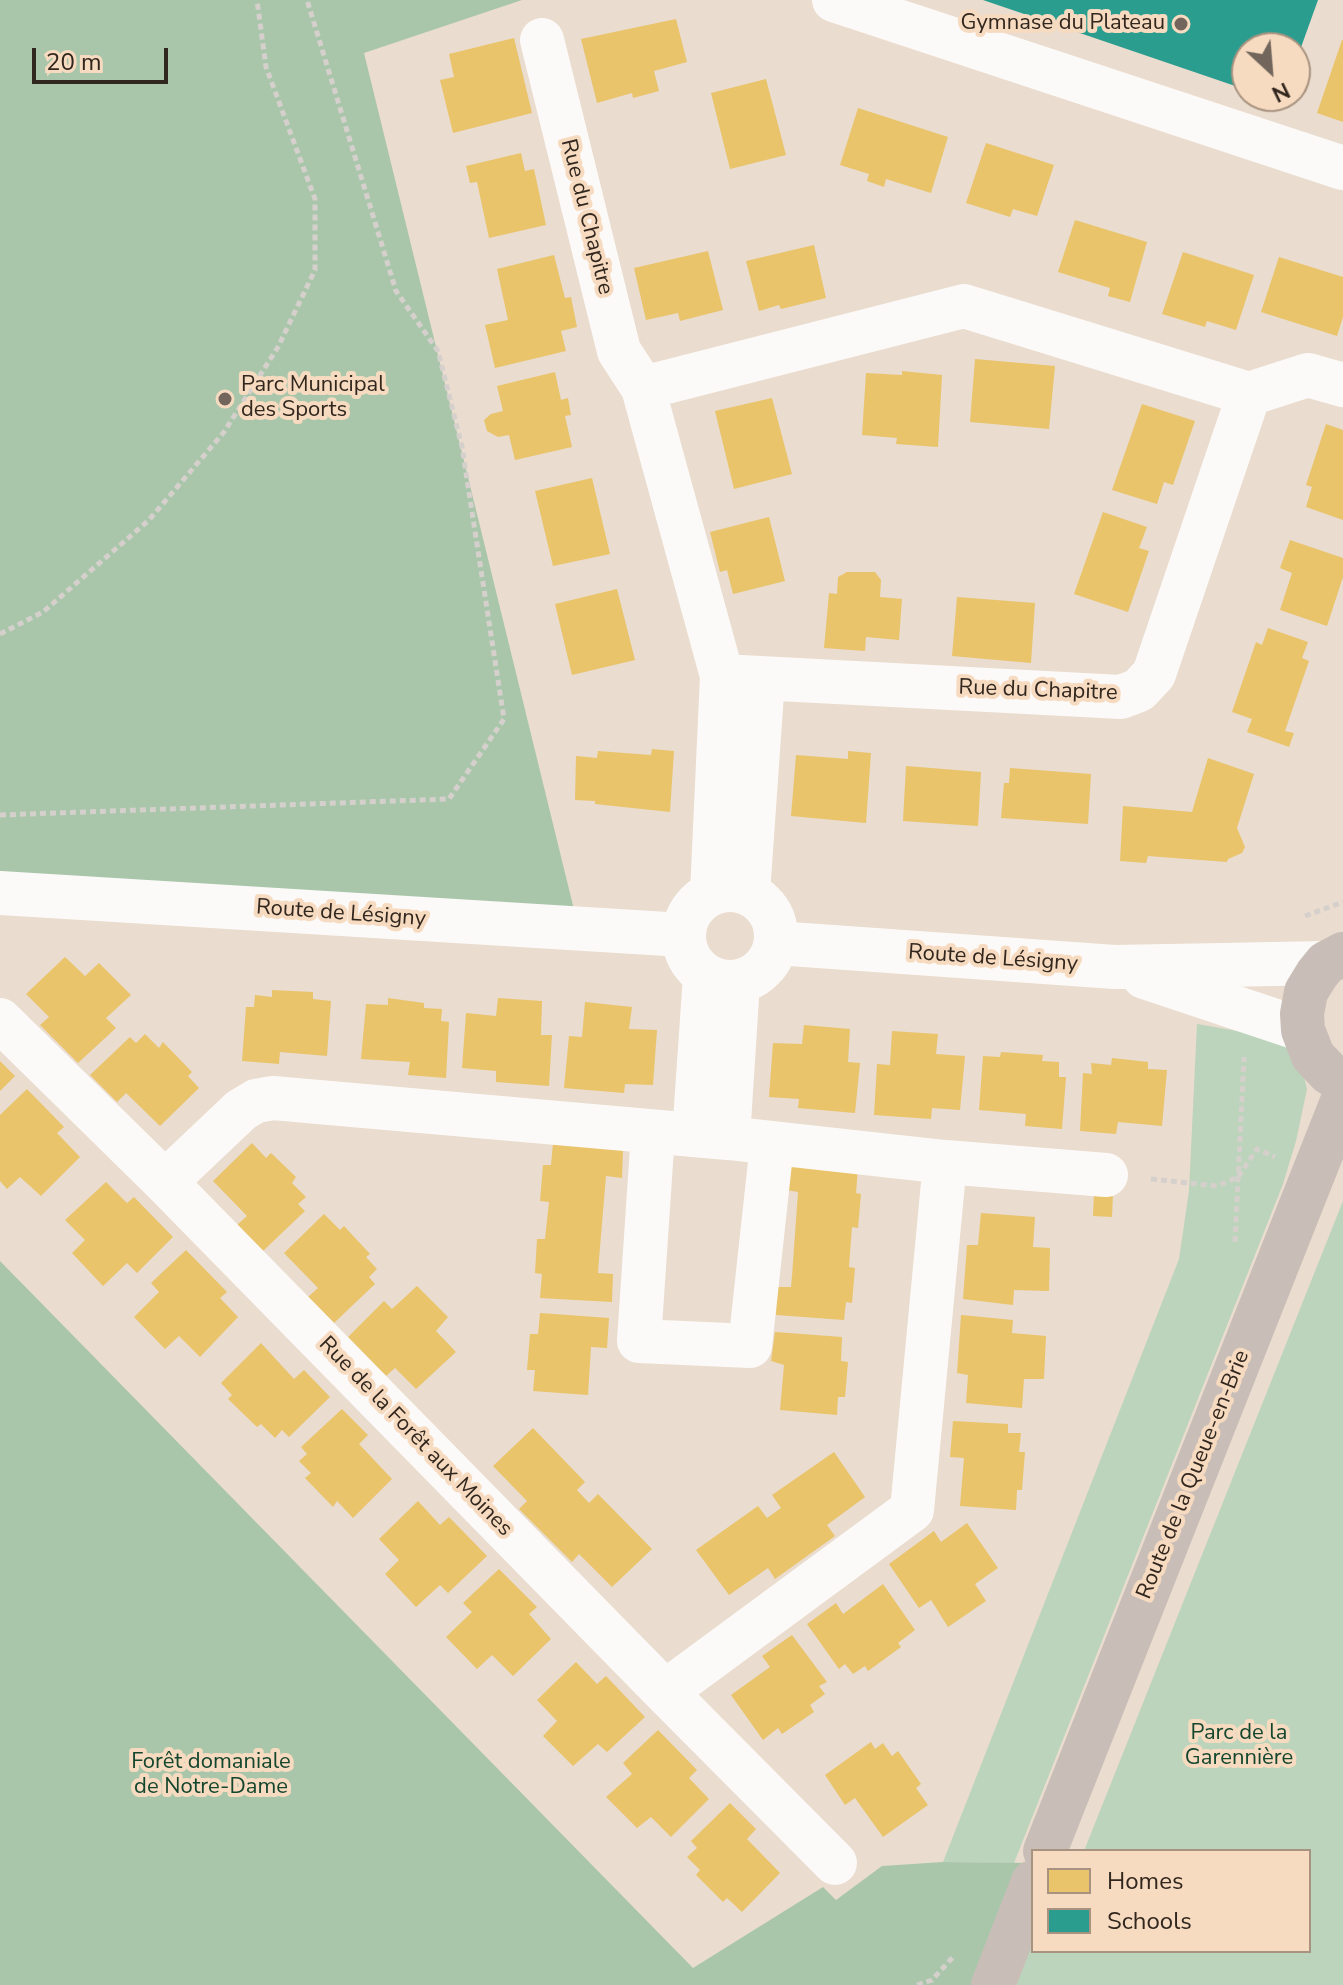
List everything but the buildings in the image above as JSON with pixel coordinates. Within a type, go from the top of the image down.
[{"type":"main road","points":[[1334,959],[1306,992],[1303,1030],[1313,1056],[1329,1073],[1343,1081]]},
{"type":"main road","name":"Route de la Queue-en-Brie","points":[[1046,1849],[1343,1099]]},
{"type":"main road","points":[[993,1985],[1031,1887]]},
{"type":"street","points":[[834,0],[1343,168]]},
{"type":"street","name":"Rue du Chapitre","points":[[542,40],[619,351],[643,388],[742,677],[730,893]]},
{"type":"street","points":[[643,388],[964,306],[1249,394],[1308,375],[1343,385]]},
{"type":"street","name":"Rue du Chapitre","points":[[742,677],[1121,697],[1139,690],[1154,674],[1249,394]]},
{"type":"street","name":"Route de Lésigny","points":[[0,893],[683,935]]},
{"type":"street","points":[[730,893],[761,901],[771,913],[776,928],[776,943],[763,969],[721,979],[693,965],[685,951],[683,935],[691,910],[730,893]]},
{"type":"street","name":"Route de Lésigny","points":[[776,943],[1115,967],[1334,959]]},
{"type":"street","name":"Route de Lésigny","points":[[1115,967],[1303,1030]]},
{"type":"street","points":[[721,979],[692,1135],[639,1341],[750,1346],[772,1144]]},
{"type":"street","name":"Rue de la Forêt aux Moines","points":[[0,1020],[165,1182],[835,1863]]},
{"type":"street","points":[[165,1182],[241,1110],[256,1101],[273,1098],[1106,1175]]},
{"type":"street","points":[[665,1692],[912,1510],[945,1162]]},
{"type":"path","points":[[0,634],[43,612],[149,520],[224,432],[278,347],[315,270],[315,199],[266,67],[257,0]]},
{"type":"path","points":[[0,815],[449,799],[504,719],[462,447],[438,351],[396,291],[307,0]]},
{"type":"path","points":[[1106,1175],[1217,1186],[1238,1177],[1257,1149],[1315,1173]]},
{"type":"green space","name":"Parc Municipal des Sports","points":[[0,0],[522,0],[364,53],[579,930],[0,893]]},
{"type":"green space","points":[[1197,1024],[1272,1037],[1291,1049],[1303,1072],[1307,1089],[1283,1184],[1014,1863],[943,1862],[1179,1259],[1189,1191]]},
{"type":"green space","name":"Parc de la Garennière","points":[[1343,1201],[1343,1985],[993,1985],[1031,1887],[1031,1953],[1311,1953],[1311,1849],[1085,1849]]},
{"type":"green space","name":"Forêt domaniale de Notre-Dame","points":[[0,1261],[693,1968],[823,1887],[836,1900],[882,1866],[943,1862],[1031,1863],[993,1985],[0,1985]]},
{"type":"place","name":"Gymnase du Plateau","points":[[1181,24]]},
{"type":"place","name":"Parc Municipal des Sports","points":[[225,399]]}]
